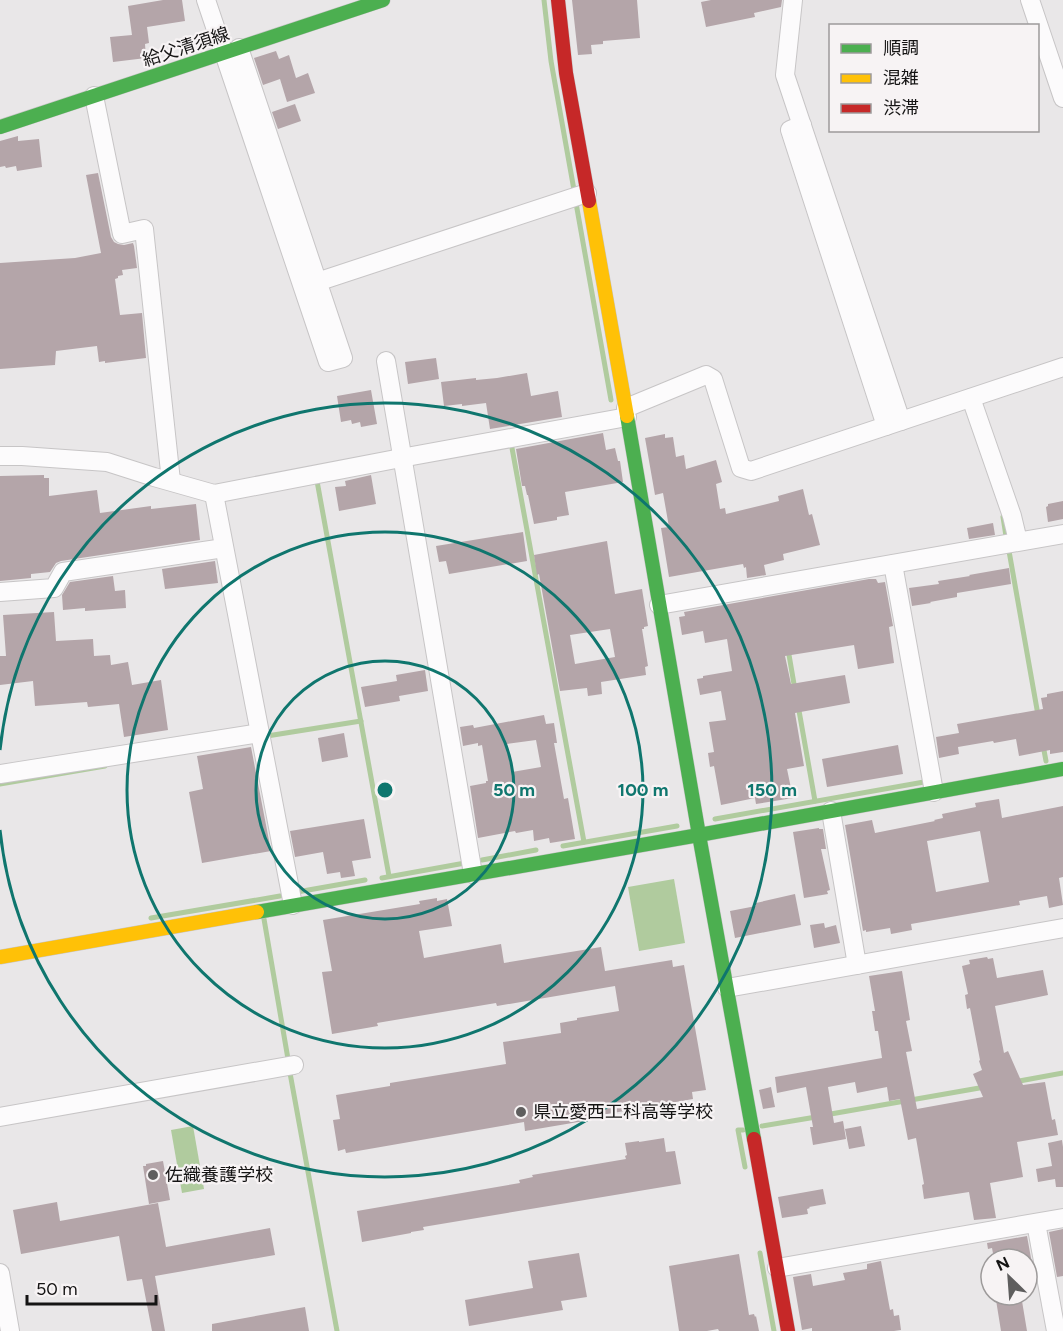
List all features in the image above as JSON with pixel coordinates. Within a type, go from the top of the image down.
[{"type":"street","points":[[206,0],[231,51],[343,358],[328,362],[231,51]]},
{"type":"street","name":"給父清須線","points":[[0,127],[231,51],[363,3],[383,0]]},
{"type":"street","points":[[558,0],[566,73],[788,1331]]},
{"type":"street","points":[[793,0],[785,75],[802,125],[790,130],[894,423]]},
{"type":"street","points":[[1030,0],[1038,24]]},
{"type":"street","points":[[1039,27],[1063,98]]},
{"type":"street","points":[[94,96],[122,234],[144,229],[171,481]]},
{"type":"street","points":[[317,282],[587,193]]},
{"type":"street","points":[[386,361],[473,874]]},
{"type":"street","points":[[0,456],[107,462],[214,494],[627,412],[706,375],[713,379],[741,468],[751,471],[1063,367]]},
{"type":"street","points":[[971,398],[1012,516],[1018,542]]},
{"type":"street","points":[[214,494],[293,905]]},
{"type":"street","points":[[659,605],[1063,534]]},
{"type":"street","points":[[0,592],[54,588],[63,572],[224,548]]},
{"type":"street","points":[[893,564],[934,792]]},
{"type":"street","points":[[0,774],[260,733]]},
{"type":"street","points":[[0,953],[699,835],[1063,769]]},
{"type":"street","points":[[831,811],[857,965]]},
{"type":"street","points":[[727,988],[1063,928]]},
{"type":"street","points":[[0,1117],[294,1065]]},
{"type":"street","points":[[777,1268],[1063,1218]]},
{"type":"street","points":[[1036,1223],[1056,1331]]},
{"type":"street","points":[[0,1273],[10,1331]]},
{"type":"shaded area","points":[[674,879],[685,943],[639,951],[628,887]]},
{"type":"shaded area","points":[[193,1126],[204,1189],[182,1193],[171,1130]]},
{"type":"building","points":[[163,0],[182,0],[185,21],[147,27],[149,43],[145,44],[146,58],[113,62],[110,37],[132,35],[128,6]]},
{"type":"building","points":[[572,0],[637,0],[640,38],[603,41],[603,44],[591,45],[592,54],[578,55]]},
{"type":"building","points":[[782,0],[781,7],[754,13],[755,17],[706,27],[701,2]]},
{"type":"building","points":[[276,51],[279,59],[289,55],[296,78],[308,73],[315,93],[287,102],[280,79],[263,85],[254,58]]},
{"type":"building","points":[[295,104],[301,121],[278,129],[272,112]]},
{"type":"building","points":[[18,136],[18,141],[39,139],[42,167],[17,171],[16,166],[0,167],[0,141]]},
{"type":"building","points":[[98,173],[111,237],[118,244],[133,243],[134,246],[137,268],[122,270],[123,275],[115,279],[120,315],[142,313],[146,358],[99,362],[97,346],[56,351],[55,365],[0,369],[0,263],[75,258],[101,253],[86,175]]},
{"type":"building","points":[[436,358],[439,379],[408,384],[405,362]]},
{"type":"building","points":[[527,373],[531,396],[558,391],[562,417],[490,429],[486,403],[444,406],[441,382],[497,378]]},
{"type":"building","points":[[371,390],[377,424],[361,427],[360,422],[352,424],[351,420],[341,422],[337,396]]},
{"type":"building","points":[[603,433],[606,450],[615,448],[618,461],[620,461],[623,482],[565,492],[569,515],[557,517],[557,520],[534,524],[528,495],[525,486],[522,486],[516,449]]},
{"type":"building","points":[[665,434],[665,438],[673,437],[676,457],[684,455],[686,469],[716,460],[722,482],[716,484],[720,509],[725,508],[726,514],[779,501],[778,496],[803,489],[809,515],[812,514],[820,545],[783,554],[784,560],[764,565],[766,575],[747,578],[746,567],[744,568],[743,564],[669,577],[661,528],[669,527],[663,493],[655,495],[645,438]]},
{"type":"building","points":[[44,475],[44,478],[49,478],[49,496],[97,490],[100,513],[151,506],[151,509],[196,504],[200,540],[61,561],[56,563],[50,572],[31,574],[31,578],[0,581],[0,476]]},
{"type":"building","points":[[371,475],[376,504],[339,511],[335,487],[346,486],[345,481]]},
{"type":"building","points":[[1063,501],[1063,519],[1048,522],[1046,507],[1048,504]]},
{"type":"building","points":[[993,523],[995,535],[969,539],[967,528]]},
{"type":"building","points":[[523,532],[527,561],[449,574],[446,561],[439,562],[436,546]]},
{"type":"building","points":[[607,541],[615,594],[642,589],[648,626],[642,629],[648,666],[645,667],[646,675],[601,682],[602,694],[588,696],[587,688],[560,691],[534,555]],"holes":[[[610,629],[615,657],[575,664],[570,635]]]},
{"type":"building","points":[[215,561],[218,583],[165,589],[162,569]]},
{"type":"building","points":[[1009,568],[1011,584],[957,593],[957,597],[912,606],[909,588],[939,584],[938,581]]},
{"type":"building","points":[[113,576],[115,591],[125,590],[126,608],[63,610],[62,595],[70,582]]},
{"type":"building","points":[[876,579],[878,583],[885,582],[893,626],[889,627],[894,663],[858,669],[854,645],[785,656],[791,684],[845,675],[850,703],[795,713],[804,766],[787,769],[793,798],[756,804],[755,798],[721,805],[714,766],[710,767],[708,753],[714,752],[709,722],[726,720],[721,691],[700,695],[697,679],[732,671],[727,639],[705,643],[703,631],[682,635],[679,617],[685,616],[684,612]]},
{"type":"building","points":[[54,612],[56,641],[93,639],[94,656],[110,655],[111,665],[128,662],[132,685],[161,680],[168,730],[124,737],[119,704],[88,707],[87,702],[35,706],[33,681],[0,685],[0,656],[6,656],[3,615]]},
{"type":"building","points":[[425,670],[428,691],[399,696],[400,701],[365,707],[361,687],[397,681],[396,675]]},
{"type":"building","points":[[1063,691],[1063,752],[1050,754],[1050,750],[1019,756],[1016,739],[958,747],[959,754],[939,758],[936,737],[959,733],[957,724],[1043,709],[1041,698],[1047,697],[1047,694]]},
{"type":"building","points":[[544,715],[546,724],[554,723],[557,743],[554,743],[564,799],[568,798],[575,839],[550,843],[549,838],[534,841],[533,830],[478,838],[470,786],[488,781],[482,745],[478,746],[478,743],[463,746],[460,727],[473,725],[474,728]],"holes":[[[536,740],[541,767],[512,772],[507,744]]]},
{"type":"building","points":[[344,733],[348,757],[322,762],[318,738]]},
{"type":"building","points":[[898,745],[903,774],[827,787],[822,759]]},
{"type":"building","points":[[251,747],[271,851],[202,863],[189,792],[203,789],[197,756]]},
{"type":"building","points":[[999,799],[1002,818],[1063,806],[1063,877],[1059,878],[1063,905],[1049,908],[1047,896],[1019,901],[1020,905],[911,924],[912,930],[891,934],[890,928],[863,931],[845,825],[872,820],[875,833],[935,821],[943,818],[942,814],[976,807],[975,803]],"holes":[[[980,831],[989,882],[936,892],[927,841]]]},
{"type":"building","points":[[364,819],[371,858],[352,861],[355,876],[341,878],[340,872],[327,874],[323,852],[295,857],[290,831]]},
{"type":"building","points":[[823,829],[826,849],[821,849],[830,890],[827,891],[828,894],[804,898],[793,832]]},
{"type":"building","points":[[795,894],[801,925],[735,938],[730,911]]},
{"type":"building","points":[[437,898],[437,901],[447,899],[452,926],[419,931],[424,958],[501,944],[504,963],[601,947],[605,971],[672,960],[673,967],[684,965],[706,1090],[692,1092],[693,1099],[525,1131],[524,1122],[346,1153],[345,1149],[338,1151],[333,1120],[340,1119],[336,1095],[390,1086],[390,1083],[506,1064],[503,1042],[561,1033],[560,1023],[619,1011],[615,986],[377,1023],[378,1026],[332,1034],[322,972],[332,971],[323,920],[420,904],[419,901]]},
{"type":"building","points":[[824,923],[825,928],[836,925],[840,943],[814,948],[810,925]]},
{"type":"building","points":[[987,957],[988,959],[993,958],[997,978],[1043,970],[1048,995],[995,1006],[1004,1053],[1008,1051],[1023,1085],[1045,1082],[1052,1120],[1055,1119],[1058,1135],[1017,1142],[1023,1177],[990,1183],[996,1218],[974,1220],[969,1192],[924,1199],[922,1185],[924,1184],[916,1138],[908,1140],[900,1099],[889,1101],[887,1087],[857,1093],[855,1082],[828,1087],[834,1123],[843,1121],[846,1139],[813,1145],[810,1127],[813,1127],[806,1087],[777,1093],[775,1077],[882,1058],[878,1031],[875,1031],[872,1011],[875,1011],[869,976],[902,971],[910,1020],[906,1021],[912,1051],[906,1052],[917,1109],[983,1097],[973,1074],[982,1070],[970,1008],[967,1009],[965,995],[968,994],[962,966],[970,964],[969,960]]},
{"type":"building","points":[[771,1087],[775,1107],[763,1109],[759,1090]]},
{"type":"building","points":[[861,1126],[865,1146],[849,1149],[845,1129]]},
{"type":"building","points":[[664,1138],[666,1152],[675,1151],[681,1184],[423,1227],[424,1230],[362,1242],[357,1211],[520,1183],[519,1180],[533,1177],[532,1175],[626,1159],[625,1143]]},
{"type":"building","points":[[1062,1140],[1063,1187],[1056,1187],[1055,1179],[1038,1182],[1036,1169],[1052,1166],[1048,1143]]},
{"type":"building","points":[[163,1161],[170,1200],[149,1204],[143,1166]]},
{"type":"building","points":[[823,1189],[826,1204],[809,1207],[808,1214],[782,1218],[778,1197]]},
{"type":"building","points":[[57,1202],[60,1221],[158,1203],[166,1247],[270,1228],[275,1255],[155,1276],[165,1331],[152,1331],[142,1279],[127,1281],[119,1236],[21,1254],[13,1210]]},
{"type":"building","points":[[1063,1229],[1063,1276],[1057,1277],[1049,1232]]},
{"type":"building","points":[[1027,1236],[1029,1247],[988,1247],[987,1243]]},
{"type":"building","points":[[579,1253],[587,1297],[561,1301],[563,1310],[469,1326],[465,1300],[533,1288],[528,1261]]},
{"type":"building","points":[[739,1254],[749,1315],[756,1316],[759,1331],[719,1331],[718,1329],[679,1331],[669,1266]]},
{"type":"building","points":[[881,1261],[890,1310],[893,1309],[894,1316],[899,1315],[901,1330],[812,1331],[812,1328],[802,1330],[793,1277],[811,1274],[813,1286],[845,1280],[843,1273],[867,1269],[867,1264]]},
{"type":"building","points":[[305,1307],[309,1331],[212,1331],[212,1324]]},
{"type":"building","points":[[997,1307],[1023,1307],[1027,1331],[1001,1331]]},
{"type":"waterway","points":[[544,0],[551,61],[574,190]]},
{"type":"waterway","points":[[576,203],[611,400]]},
{"type":"waterway","points":[[512,448],[584,842]]},
{"type":"waterway","points":[[317,481],[389,876]]},
{"type":"waterway","points":[[1003,517],[1006,536]]},
{"type":"waterway","points":[[1009,551],[1038,715]]},
{"type":"waterway","points":[[788,649],[795,690]]},
{"type":"waterway","points":[[798,705],[815,801]]},
{"type":"waterway","points":[[267,736],[361,721]]},
{"type":"waterway","points":[[1043,745],[1046,761]]},
{"type":"waterway","points":[[0,784],[105,766]]},
{"type":"waterway","points":[[715,819],[924,782]]},
{"type":"waterway","points":[[563,846],[677,826]]},
{"type":"waterway","points":[[482,860],[536,850]]},
{"type":"waterway","points":[[382,878],[465,863]]},
{"type":"waterway","points":[[297,892],[365,880]]},
{"type":"waterway","points":[[151,918],[280,896]]},
{"type":"waterway","points":[[264,919],[288,1059]]},
{"type":"waterway","points":[[290,1073],[337,1331]]},
{"type":"waterway","points":[[1014,1082],[1063,1073]]},
{"type":"waterway","points":[[825,1115],[985,1087]]},
{"type":"waterway","points":[[762,1126],[816,1117]]},
{"type":"waterway","points":[[743,1130],[738,1130],[745,1167]]},
{"type":"waterway","points":[[760,1253],[774,1331]]},
{"type":"traffic: fast","points":[[0,127],[383,0]]},
{"type":"traffic: fast","points":[[627,416],[754,1139]]},
{"type":"traffic: fast","points":[[257,912],[1063,769]]},
{"type":"traffic: slow","points":[[589,201],[627,416]]},
{"type":"traffic: slow","points":[[0,957],[257,912]]},
{"type":"traffic: jam","points":[[558,0],[566,73],[589,201]]},
{"type":"traffic: jam","points":[[754,1139],[788,1331]]},
{"type":"place","name":"県立愛西工科高等学校","points":[[521,1112]]},
{"type":"place","name":"佐織養護学校","points":[[153,1175]]}]
